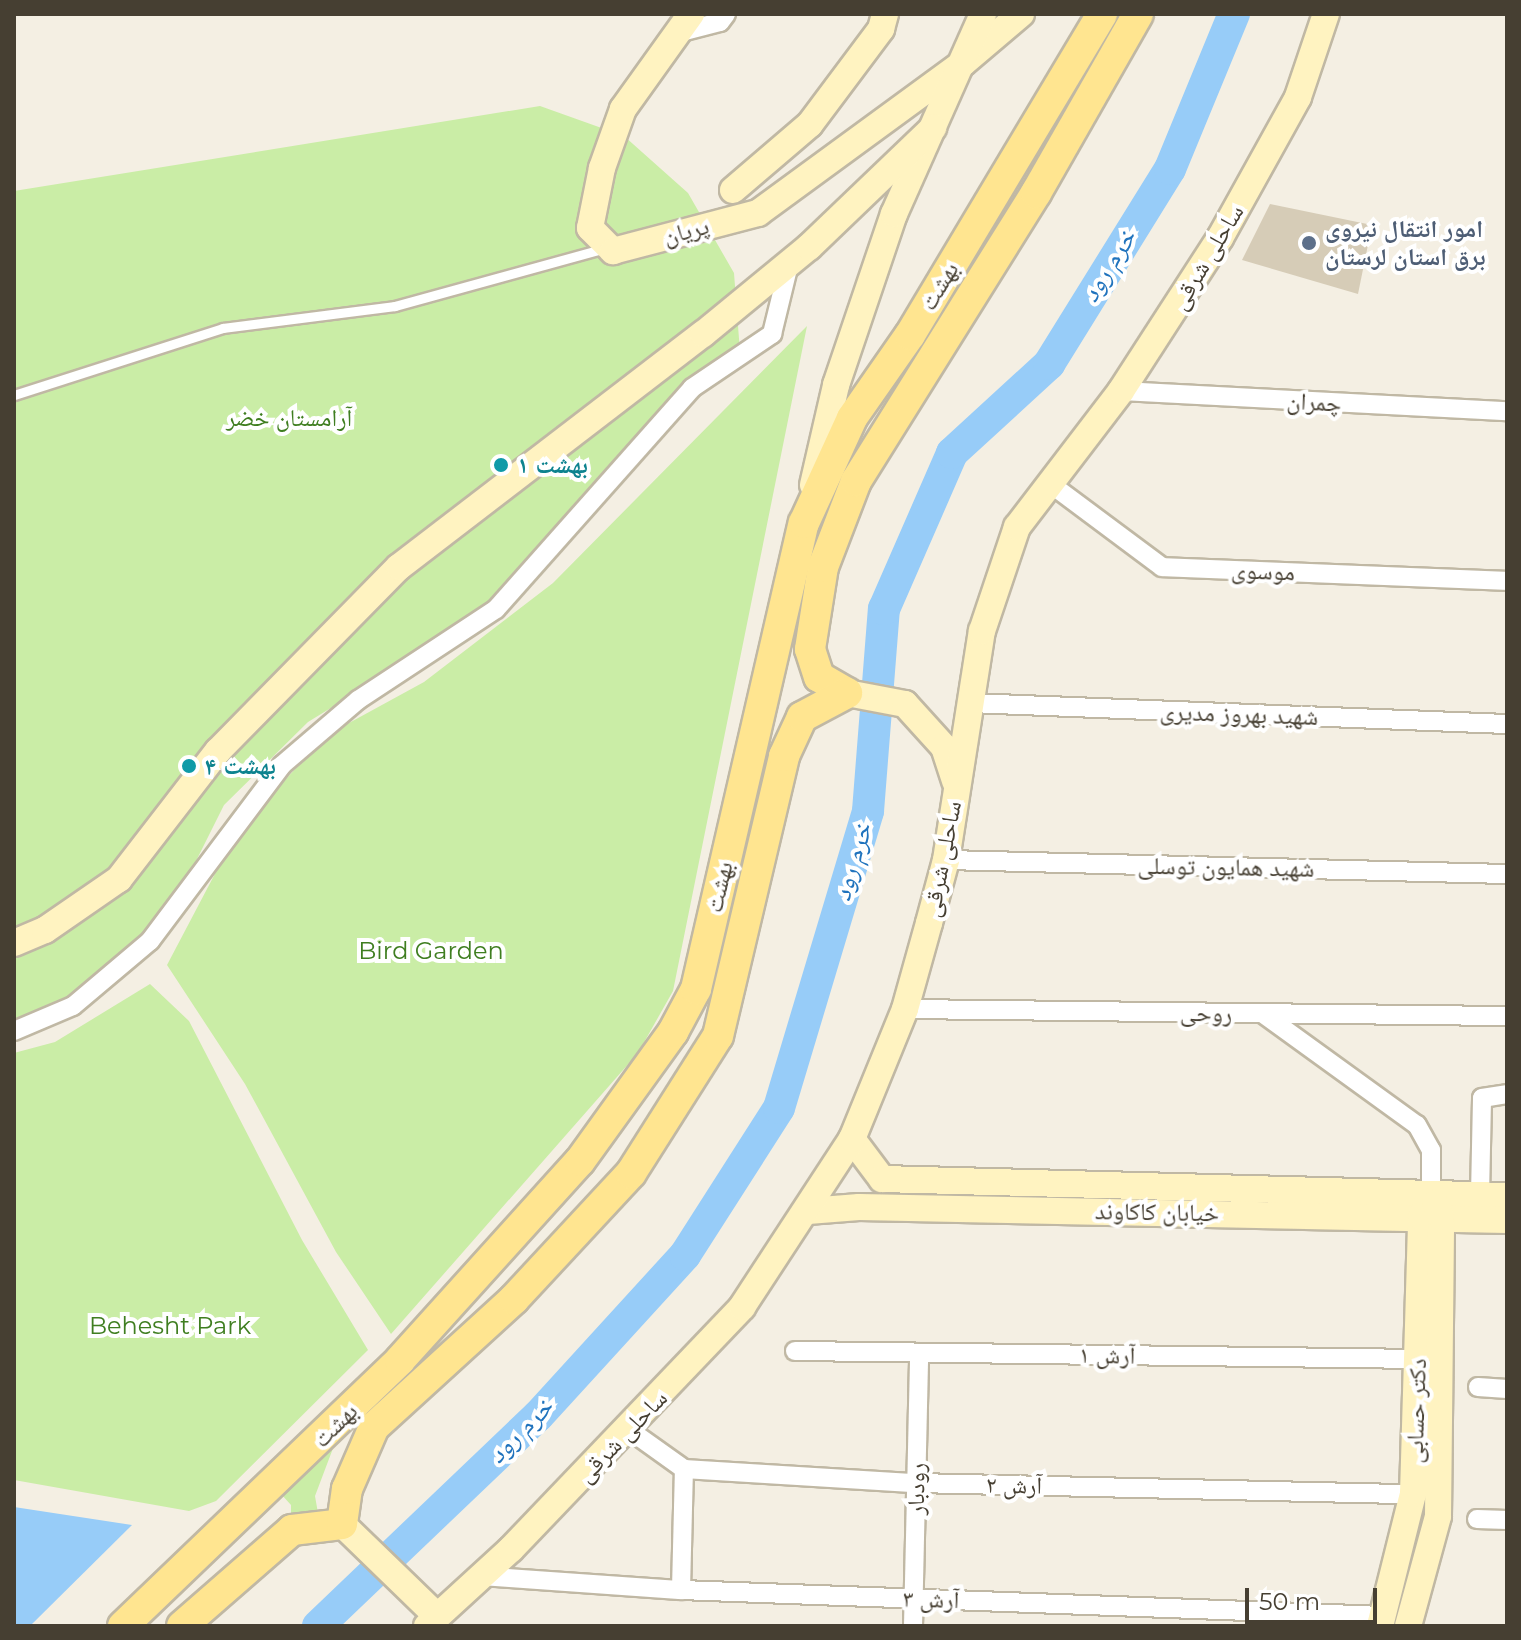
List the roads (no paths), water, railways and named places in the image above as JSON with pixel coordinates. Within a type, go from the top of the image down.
[{"type":"main road","name":"پریان","points":[[733,190],[810,124],[881,29],[885,14]]},
{"type":"main road","points":[[804,523],[836,385],[894,214],[983,14]]},
{"type":"main road","name":"پریان","points":[[608,247],[613,251],[758,213],[963,63],[1021,14]]},
{"type":"main road","name":"بهشت","points":[[123,1626],[400,1360],[580,1161],[637,1087],[696,989],[804,523],[852,418],[910,335],[1102,14]]},
{"type":"main road","name":"بهشت","points":[[857,695],[819,677],[810,649],[823,567],[856,481],[1036,193],[1138,14]]},
{"type":"main road","name":"ساحلی شرقی","points":[[432,1621],[628,1429],[742,1307],[808,1211],[852,1139],[905,1009],[946,860],[970,703],[996,582],[1017,527],[1048,482],[1121,391],[1220,238],[1298,97],[1326,14]]},
{"type":"main road","points":[[608,247],[590,228],[602,168],[623,109],[686,23]]},
{"type":"main road","points":[[14,943],[55,923],[119,879],[218,751],[399,567],[789,264],[933,128]]},
{"type":"main road","points":[[857,695],[905,704],[944,747],[957,784]]},
{"type":"main road","name":"بهشت","points":[[342,1524],[347,1489],[374,1427],[514,1299],[631,1173],[718,1036],[739,959],[784,756],[802,717],[857,695]]},
{"type":"main road","points":[[696,989],[739,959]]},
{"type":"main road","points":[[852,1139],[882,1179],[869,1185],[867,1193],[870,1203],[878,1208]]},
{"type":"main road","name":"خیابان کاکاوند","points":[[882,1179],[1431,1209],[1507,1220]]},
{"type":"main road","name":"خیابان کاکاوند","points":[[808,1211],[878,1208],[1431,1209],[1480,1195],[1507,1196]]},
{"type":"main road","name":"دکتر حسابی","points":[[1382,1621],[1413,1494],[1419,1359],[1431,1209]]},
{"type":"main road","name":"دکتر حسابی","points":[[1408,1626],[1438,1516],[1431,1209]]},
{"type":"main road","points":[[374,1427],[400,1360]]},
{"type":"main road","points":[[243,1513],[261,1512],[274,1520],[277,1535],[270,1546]]},
{"type":"main road","points":[[182,1626],[270,1546],[292,1530],[342,1524],[432,1621]]},
{"type":"street","points":[[686,23],[720,22],[726,14]]},
{"type":"street","points":[[14,1031],[73,1006],[150,941],[282,765],[358,700],[496,609],[692,388],[772,334],[789,264]]},
{"type":"street","name":"چمران","points":[[1121,391],[1507,411]]},
{"type":"street","name":"موسوی","points":[[1048,482],[1162,567],[1507,581]]},
{"type":"street","name":"شهید بهروز مدیری","points":[[970,703],[1507,724]]},
{"type":"street","name":"شهید همایون توسلی","points":[[946,860],[1507,874]]},
{"type":"street","name":"روحی","points":[[905,1009],[1507,1016]]},
{"type":"street","name":"دکتر حسابی","points":[[1262,1013],[1417,1125],[1431,1150],[1431,1209]]},
{"type":"street","points":[[1480,1195],[1482,1098],[1507,1094]]},
{"type":"street","name":"آرش ۱","points":[[795,1351],[1419,1359]]},
{"type":"street","name":"رودبار","points":[[913,1626],[919,1353]]},
{"type":"street","points":[[1478,1387],[1507,1389]]},
{"type":"street","points":[[628,1429],[684,1469],[681,1590]]},
{"type":"street","name":"آرش ۲","points":[[684,1469],[916,1483],[1413,1494]]},
{"type":"street","points":[[1477,1519],[1507,1520]]},
{"type":"street","name":"آرش ۳","points":[[480,1576],[681,1590],[1382,1621]]},
{"type":"lane","points":[[14,395],[223,328],[395,306],[608,247]]},
{"type":"water","points":[[14,1507],[132,1525],[30,1626],[14,1626]]},
{"type":"waterway","name":"خرم رود","points":[[318,1626],[538,1416],[685,1255],[779,1108],[868,811],[884,609],[952,453],[1049,364],[1170,169],[1234,14]]},
{"type":"place","name":"امور انتقال نیروی برق استان لرستان","points":[[1309,243]]},
{"type":"place","name":"بهشت ۱","points":[[501,465]]},
{"type":"place","name":"بهشت ۴","points":[[189,766]]},
{"type":"park label","name":"آرامستان خضر","points":[[289,418]]},
{"type":"park label","name":"Bird Garden","points":[[431,951]]},
{"type":"park label","name":"Behesht Park","points":[[170,1326]]}]
